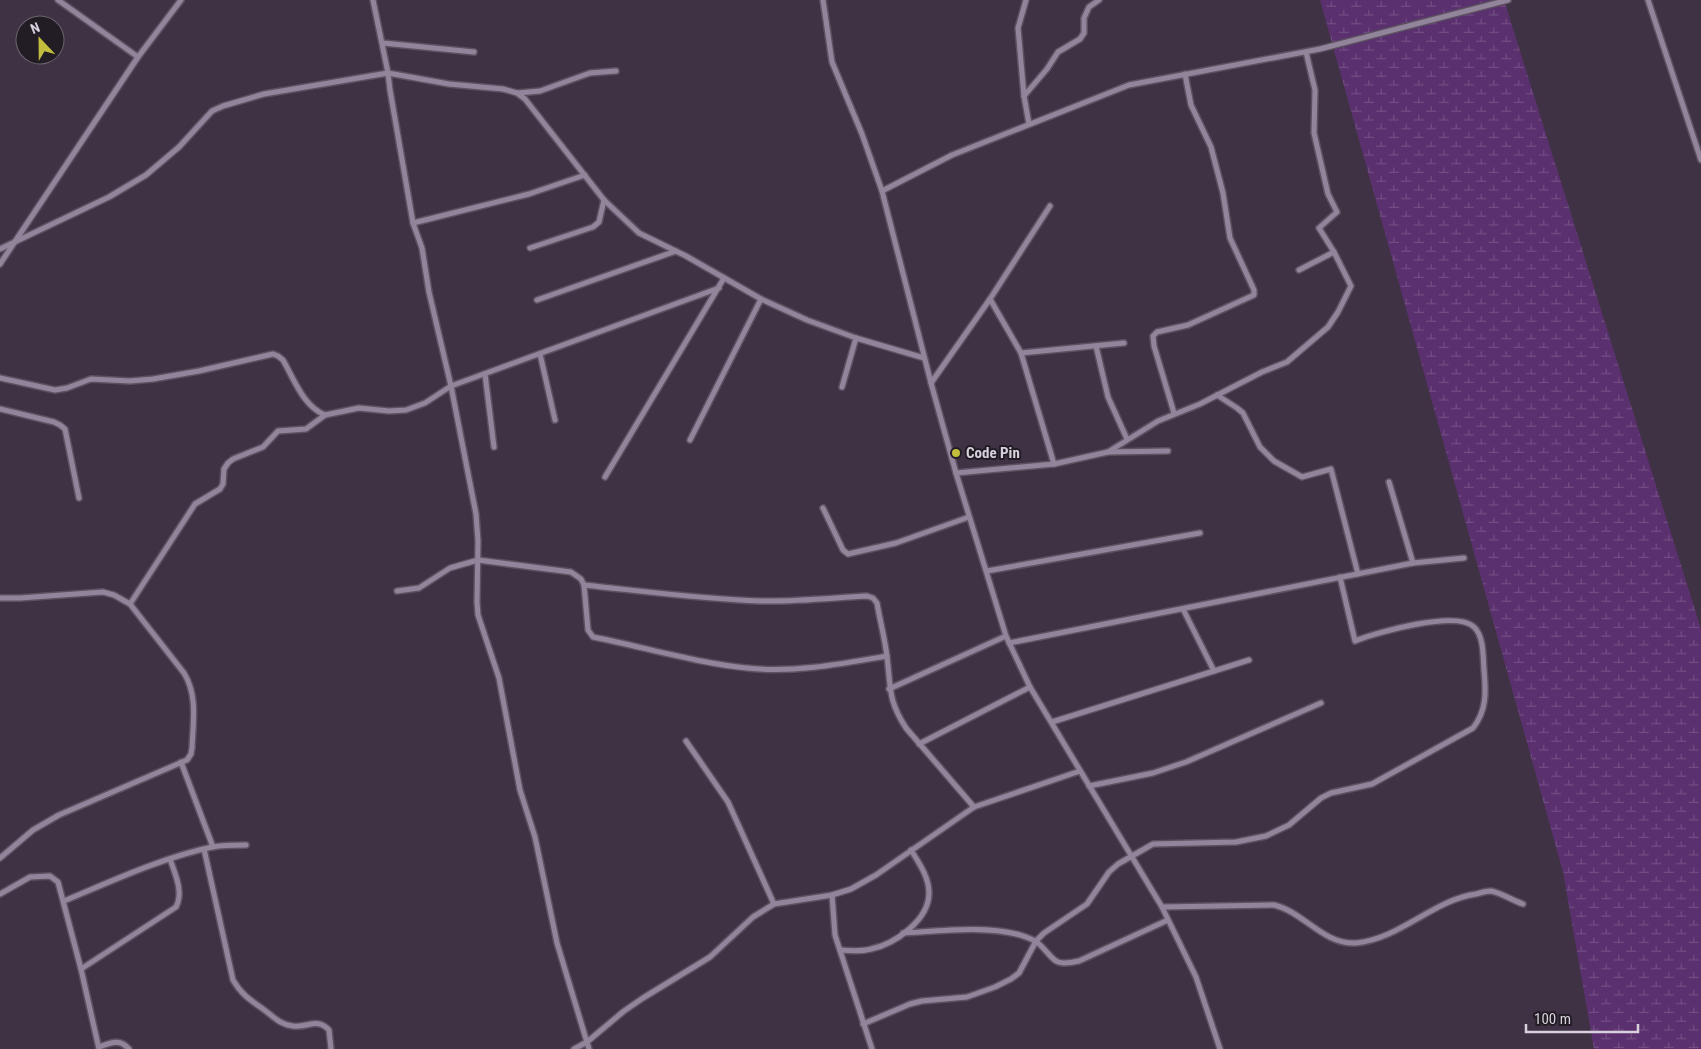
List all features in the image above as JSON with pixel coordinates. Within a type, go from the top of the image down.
[{"type":"street","points":[[58,0],[138,57]]},
{"type":"street","points":[[0,264],[138,57],[181,0]]},
{"type":"street","points":[[373,0],[383,43],[413,223],[422,248],[429,292],[451,386],[476,514],[478,615],[499,678],[520,790],[535,837],[557,943],[589,1049]]},
{"type":"street","points":[[823,0],[832,62],[862,134],[882,191],[930,383],[1006,636],[1030,686],[1162,907],[1196,977],[1220,1049]]},
{"type":"street","points":[[1026,0],[1018,28],[1024,96],[1030,124]]},
{"type":"street","points":[[1024,96],[1047,69],[1058,52],[1080,39],[1084,33],[1084,18],[1090,7],[1099,0]]},
{"type":"street","points":[[882,191],[952,155],[1129,85],[1306,52],[1508,0]]},
{"type":"street","points":[[1648,0],[1701,160]]},
{"type":"street","points":[[383,43],[474,52]]},
{"type":"street","points":[[1108,452],[1127,439],[1174,413],[1200,404],[1262,372],[1287,362],[1328,326],[1338,312],[1350,286],[1334,252],[1319,228],[1338,212],[1328,194],[1314,133],[1315,90],[1306,52]]},
{"type":"street","points":[[517,93],[540,91],[590,73],[616,71]]},
{"type":"street","points":[[0,249],[109,198],[146,175],[179,147],[212,111],[218,108],[264,94],[388,73],[450,84],[503,89],[517,93],[526,99],[604,200],[639,233],[676,251],[761,299],[807,320],[856,338],[924,358]]},
{"type":"street","points":[[1174,413],[1154,346],[1153,336],[1157,332],[1188,324],[1254,295],[1254,290],[1230,238],[1224,192],[1211,147],[1191,105],[1185,74]]},
{"type":"street","points":[[413,223],[529,194],[585,175]]},
{"type":"street","points":[[530,248],[592,227],[599,222],[604,200]]},
{"type":"street","points":[[930,383],[990,299],[1050,206]]},
{"type":"street","points":[[537,300],[676,251]]},
{"type":"street","points":[[1299,270],[1334,252]]},
{"type":"street","points":[[605,477],[724,278]]},
{"type":"street","points":[[130,604],[195,504],[220,489],[223,484],[224,469],[228,463],[233,459],[263,447],[278,431],[306,429],[325,415],[363,407],[390,411],[406,410],[420,405],[451,386],[719,288]]},
{"type":"street","points":[[690,440],[761,299]]},
{"type":"street","points":[[990,299],[1021,353],[1054,464]]},
{"type":"street","points":[[842,387],[856,338]]},
{"type":"street","points":[[1021,353],[1124,343]]},
{"type":"street","points":[[1096,346],[1108,398],[1127,439]]},
{"type":"street","points":[[0,378],[55,390],[67,388],[91,379],[130,381],[153,379],[199,371],[273,354],[283,360],[306,400],[316,410],[325,415]]},
{"type":"street","points":[[540,354],[555,420]]},
{"type":"street","points":[[485,374],[494,447]]},
{"type":"street","points":[[1216,395],[1243,413],[1260,447],[1274,461],[1302,477],[1331,469],[1358,574]]},
{"type":"street","points":[[0,409],[54,422],[64,429],[79,498]]},
{"type":"street","points":[[956,473],[1054,464],[1108,452],[1168,451]]},
{"type":"street","points":[[1389,482],[1414,563]]},
{"type":"street","points":[[823,508],[843,550],[848,554],[896,543],[969,518]]},
{"type":"street","points":[[986,571],[1200,533]]},
{"type":"street","points":[[1009,643],[1414,563],[1464,558]]},
{"type":"street","points":[[397,592],[419,588],[450,568],[478,560],[571,572],[581,579],[584,585],[588,630],[594,637],[747,668],[773,669],[845,664],[887,656]]},
{"type":"street","points":[[863,1024],[893,1010],[922,1001],[967,997],[996,987],[1019,973],[1036,941],[1044,933],[1087,904],[1109,872],[1153,844],[1236,842],[1266,836],[1289,825],[1321,798],[1331,793],[1372,784],[1473,728],[1480,719],[1484,709],[1486,691],[1482,647],[1479,634],[1474,627],[1468,622],[1447,620],[1398,629],[1356,641],[1340,577]]},
{"type":"street","points":[[584,585],[760,601],[867,596],[872,598],[877,603],[887,656],[892,701],[897,715],[974,807]]},
{"type":"street","points":[[0,598],[103,592],[114,595],[130,604],[190,683],[194,705],[190,757],[60,815],[34,830],[0,858]]},
{"type":"street","points":[[1183,609],[1214,671]]},
{"type":"street","points":[[890,689],[1006,636]]},
{"type":"street","points":[[1052,722],[1249,660]]},
{"type":"street","points":[[920,744],[1030,686]]},
{"type":"street","points":[[1089,786],[1153,773],[1186,762],[1321,703]]},
{"type":"street","points":[[686,741],[728,802],[774,904]]},
{"type":"street","points":[[181,762],[213,847]]},
{"type":"street","points":[[574,1049],[587,1042],[624,1011],[643,998],[710,957],[753,917],[774,904],[832,895],[862,883],[974,807],[1080,770]]},
{"type":"street","points":[[64,902],[170,859],[213,847],[246,845]]},
{"type":"street","points":[[204,849],[233,980],[238,989],[246,998],[283,1024],[295,1027],[316,1023],[324,1024],[330,1030],[331,1049]]},
{"type":"street","points":[[840,950],[871,950],[888,943],[904,933],[920,917],[927,905],[929,892],[926,877],[911,850]]},
{"type":"street","points":[[81,970],[176,907],[180,900],[179,889],[170,859]]},
{"type":"street","points":[[0,894],[30,877],[50,876],[58,882],[99,1048],[116,1041],[123,1043],[129,1049]]},
{"type":"street","points":[[1162,907],[1274,905],[1291,912],[1328,937],[1343,942],[1355,943],[1382,936],[1411,923],[1453,900],[1468,895],[1491,891],[1523,904]]},
{"type":"street","points":[[832,895],[835,936],[872,1049]]},
{"type":"street","points":[[904,933],[982,931],[1016,934],[1036,941],[1054,961],[1060,964],[1068,964],[1079,961],[1168,920]]},
{"type":"green space","points":[[1320,0],[1504,0],[1701,629],[1701,1049],[1594,1049],[1563,872]]},
{"type":"place","name":"Code Pin","points":[[956,453]]}]
